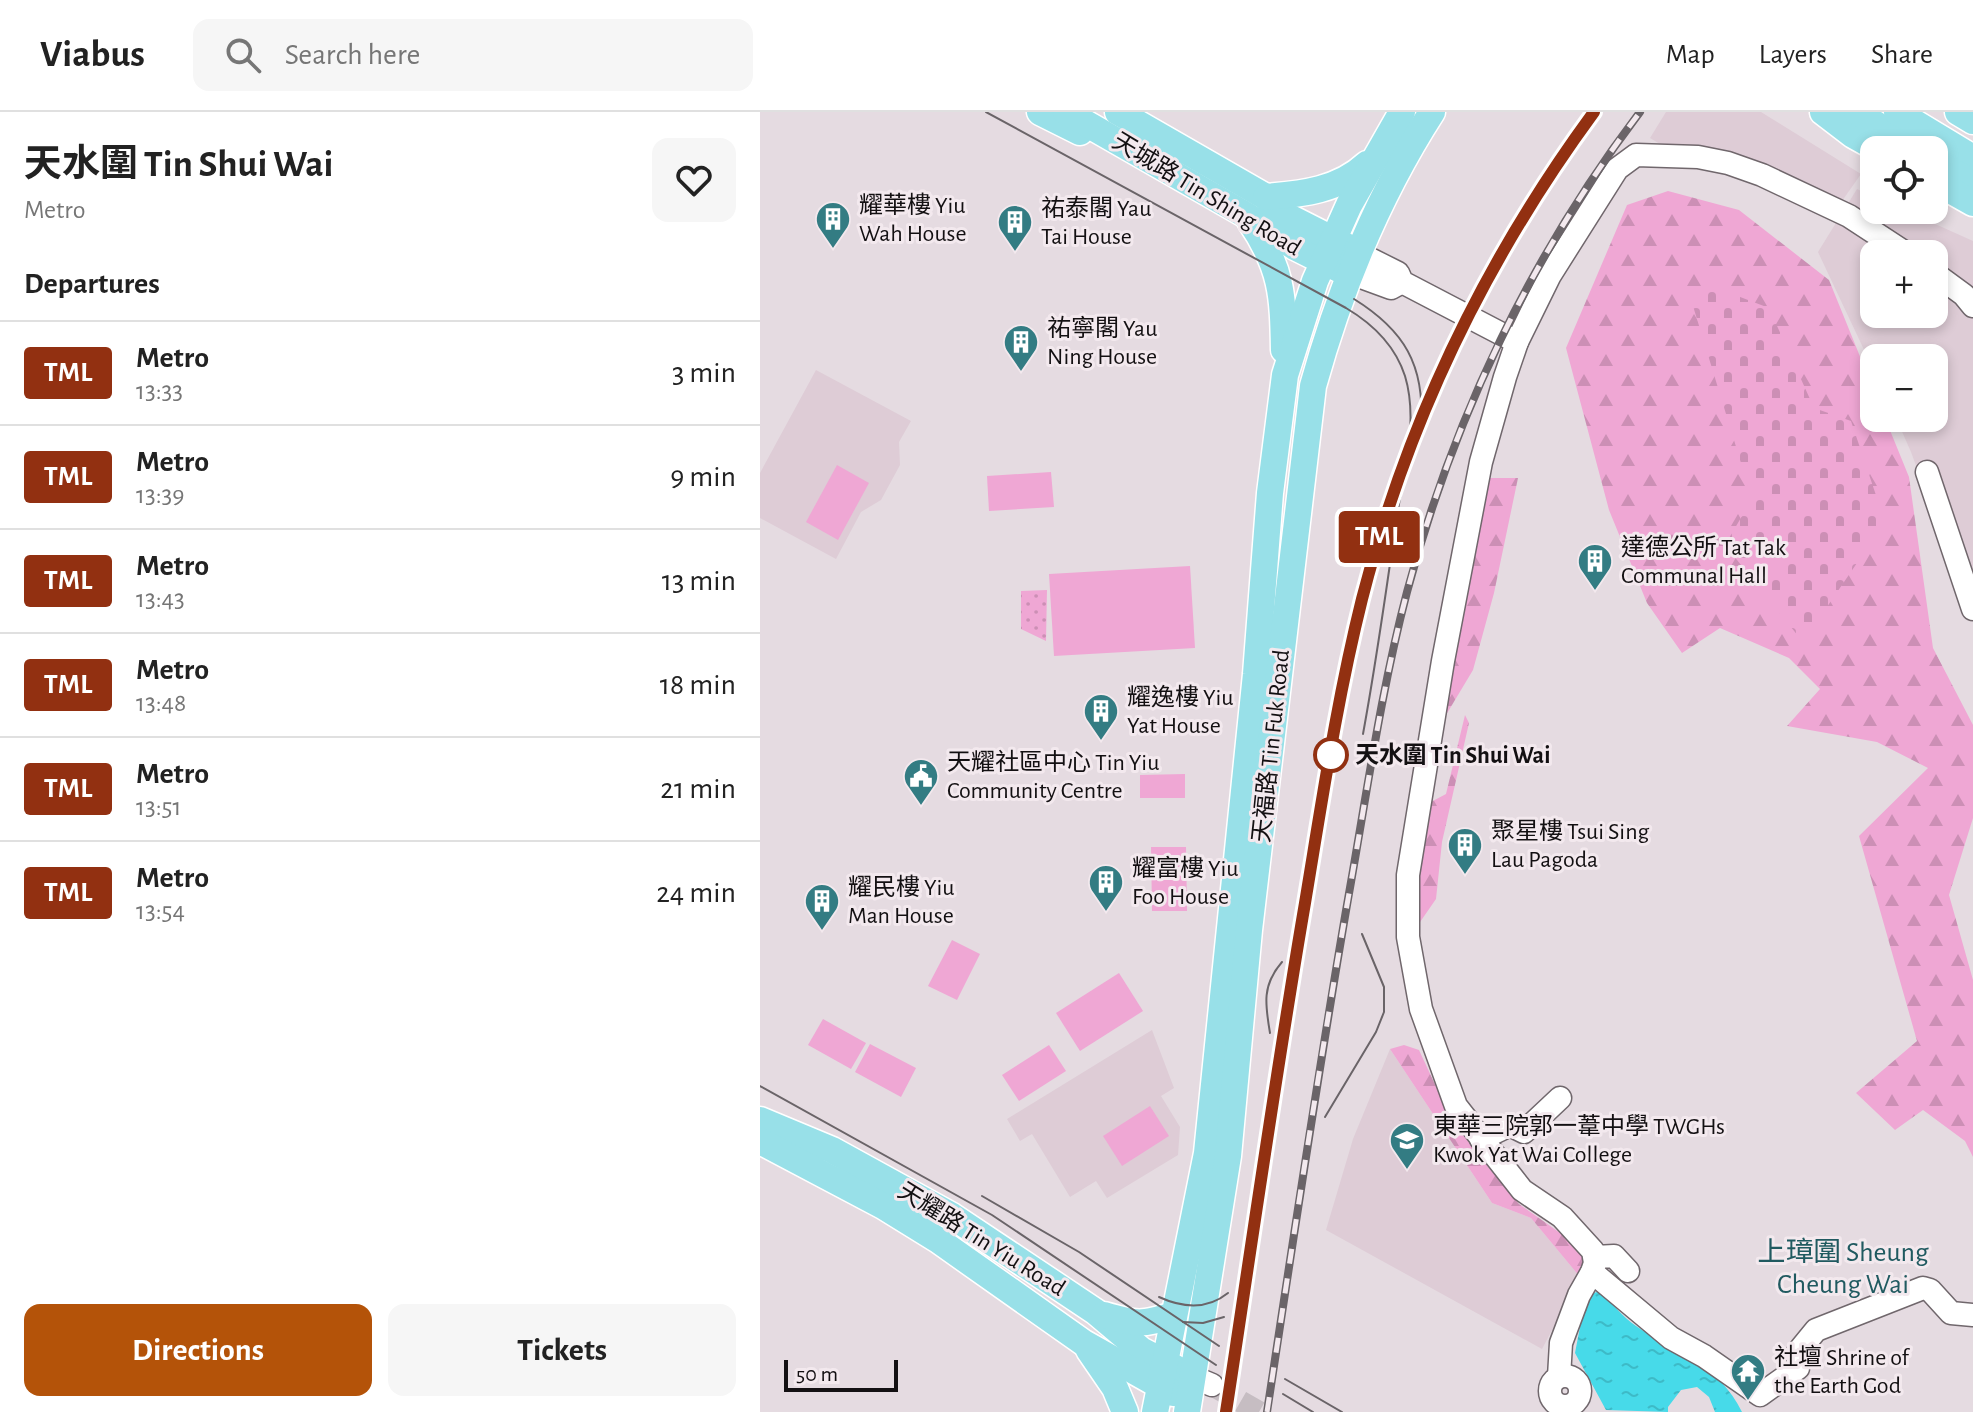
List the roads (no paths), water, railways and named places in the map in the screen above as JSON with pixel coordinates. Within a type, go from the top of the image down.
[{"type":"main road","points":[[1040,112],[1149,161]]},
{"type":"main road","name":"天城路 Tin Shing Road","points":[[1066,112],[1246,215],[1354,263]]},
{"type":"main road","name":"天城路 Tin Shing Road","points":[[1118,112],[1266,197],[1279,212],[1329,251]]},
{"type":"main road","name":"天福路 Tin Fuk Road","points":[[1155,1412],[1207,1153],[1254,690],[1270,493],[1285,375],[1312,287],[1376,155],[1402,112]]},
{"type":"main road","name":"天福路 Tin Fuk Road","points":[[1197,1398],[1228,1156],[1249,930],[1313,386],[1334,313],[1354,263],[1389,186],[1432,112]]},
{"type":"main road","points":[[1823,112],[1860,139]]},
{"type":"main road","points":[[1857,112],[1894,136]]},
{"type":"main road","points":[[1897,112],[1973,158]]},
{"type":"main road","points":[[1958,112],[1973,121]]},
{"type":"main road","points":[[1266,197],[1326,188],[1350,177],[1376,155]]},
{"type":"main road","points":[[1948,169],[1973,183]]},
{"type":"main road","points":[[1948,189],[1973,203]]},
{"type":"main road","points":[[1246,215],[1277,270],[1283,308],[1285,375]]},
{"type":"main road","name":"天耀路 Tin Yiu Road","points":[[760,1120],[832,1150],[952,1216],[1096,1312],[1141,1350],[1162,1374]]},
{"type":"main road","name":"天耀路 Tin Yiu Road","points":[[760,1141],[833,1178],[938,1240],[1084,1343],[1162,1374],[1197,1398]]},
{"type":"main road","points":[[1096,1312],[1136,1324],[1174,1315]]},
{"type":"main road","points":[[1084,1343],[1115,1388],[1125,1412]]},
{"type":"street","points":[[1886,240],[1849,216],[1762,175],[1728,163],[1698,157],[1636,155],[1617,169],[1550,275],[1517,342],[1491,424],[1474,493],[1445,646],[1408,875],[1408,937],[1421,1009],[1456,1106],[1522,1190],[1562,1217],[1589,1243],[1594,1264],[1671,1338],[1704,1356],[1760,1395],[1798,1368],[1798,1352],[1816,1330],[1923,1288],[1930,1290],[1951,1313],[1973,1315]]},
{"type":"street","points":[[1354,263],[1391,288],[1402,282],[1517,342]]},
{"type":"street","points":[[1948,283],[1973,306]]},
{"type":"street","points":[[1927,472],[1973,609]]},
{"type":"street","points":[[1481,1139],[1510,1125],[1524,1132],[1560,1098]]},
{"type":"street","points":[[1570,1408],[1580,1388],[1572,1377],[1559,1377],[1561,1343],[1579,1295],[1594,1264],[1607,1254],[1614,1256],[1628,1271]]},
{"type":"water","points":[[1601,1290],[1617,1310],[1636,1326],[1709,1371],[1721,1382],[1742,1412],[1715,1412],[1709,1397],[1697,1387],[1681,1390],[1668,1407],[1668,1412],[1606,1410],[1575,1353],[1584,1306],[1590,1295]]},
{"type":"tunnel","points":[[1212,1385],[1259,1412]]},
{"type":"tram line","points":[[986,112],[1346,308],[1374,328],[1389,345],[1405,376],[1410,430],[1363,734]]},
{"type":"tram line","points":[[1354,299],[1386,323],[1408,351],[1419,384],[1421,425]]},
{"type":"tram line","points":[[1376,735],[1383,690]]},
{"type":"tram line","points":[[1325,1117],[1376,1032],[1384,1012],[1384,987],[1362,934]]},
{"type":"tram line","points":[[1270,1033],[1268,987],[1282,962]]},
{"type":"tram line","points":[[760,1086],[992,1215],[1216,1365]]},
{"type":"tram line","points":[[982,1196],[1079,1252],[1219,1346]]},
{"type":"tram line","points":[[1159,1297],[1195,1306],[1220,1299],[1228,1293]]},
{"type":"tram line","points":[[1183,1322],[1203,1323],[1224,1317]]},
{"type":"tram line","points":[[1285,1379],[1342,1412]]},
{"type":"tram line","points":[[1283,1394],[1313,1412]]},
{"type":"railway","points":[[1226,1412],[1296,954],[1345,676],[1369,574],[1390,503],[1444,366],[1513,236],[1594,112]]},
{"type":"railway","points":[[1267,1412],[1340,948],[1383,700],[1407,592],[1448,464],[1500,340],[1564,223],[1640,112]]},
{"type":"metro line","name":"TML","points":[[1226,1412],[1308,883],[1350,648],[1375,552],[1408,451],[1465,320],[1515,229],[1594,112]]},
{"type":"place","name":"耀華樓 Yiu Wah House","points":[[833,250]]},
{"type":"place","name":"祐泰閣 Yau Tai House","points":[[1015,253]]},
{"type":"place","name":"祐寧閣 Yau Ning House","points":[[1021,373]]},
{"type":"place","name":"達德公所 Tat Tak Communal Hall","points":[[1595,592]]},
{"type":"place","name":"耀逸樓 Yiu Yat House","points":[[1101,742]]},
{"type":"place","name":"天水圍 Tin Shui Wai","points":[[1331,755]]},
{"type":"place","name":"天耀社區中心 Tin Yiu Community Centre","points":[[921,807]]},
{"type":"place","name":"聚星樓 Tsui Sing Lau Pagoda","points":[[1465,876]]},
{"type":"place","name":"耀富樓 Yiu Foo House","points":[[1106,913]]},
{"type":"place","name":"耀民樓 Yiu Man House","points":[[822,932]]},
{"type":"place","name":"東華三院郭一葦中學 TWGHs Kwok Yat Wai College","points":[[1407,1171]]},
{"type":"place","name":"社壇 Shrine of the Earth God","points":[[1748,1402]]},
{"type":"district","name":"上璋圍 Sheung Cheung Wai","points":[[1843,1267]]}]
